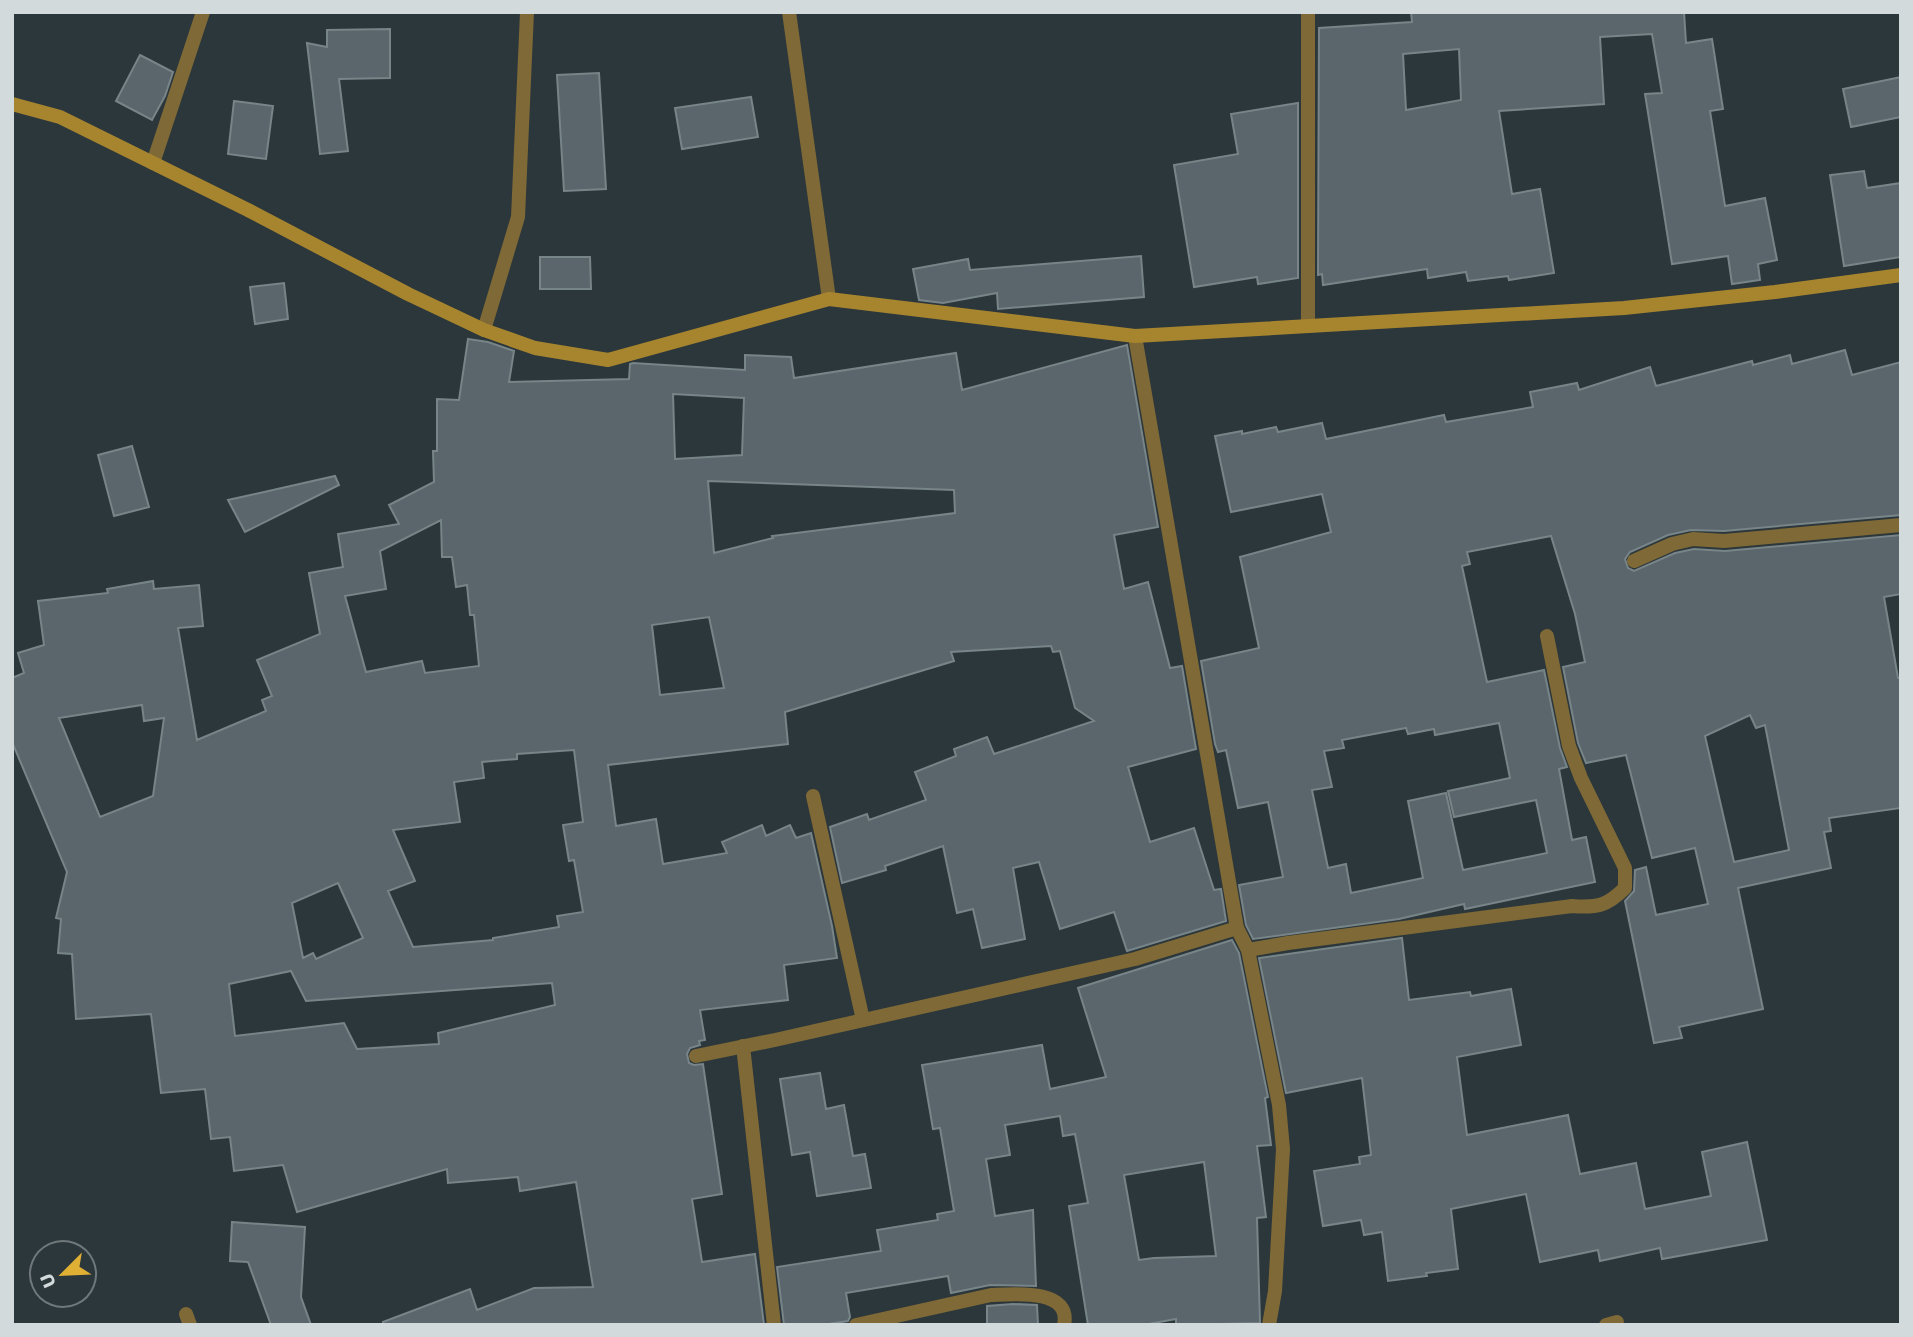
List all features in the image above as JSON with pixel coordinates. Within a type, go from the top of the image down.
[{"type":"street","points":[[153,163],[202,12]]},
{"type":"street","points":[[484,330],[518,217],[527,12]]},
{"type":"street","points":[[789,12],[829,299]]},
{"type":"street","points":[[1307,326],[1308,12]]},
{"type":"street","points":[[12,104],[61,117],[484,330],[535,348],[608,360],[829,299],[1135,336],[1623,308],[1901,275]]},
{"type":"street","points":[[1135,336],[1237,928],[1248,950],[1279,1105],[1283,1149],[1275,1291],[1269,1325]]},
{"type":"street","points":[[1634,561],[1672,544],[1693,539],[1724,541],[1901,525]]},
{"type":"street","points":[[1248,950],[1612,902],[1625,888],[1625,868],[1581,778],[1569,746],[1547,636]]},
{"type":"street","points":[[813,796],[863,1020]]},
{"type":"street","points":[[696,1056],[1135,959],[1237,928]]},
{"type":"street","points":[[743,1046],[774,1325]]},
{"type":"street","points":[[856,1325],[991,1295],[1038,1294],[1062,1307],[1066,1317],[1064,1325]]},
{"type":"building","points":[[1411,12],[1684,12],[1686,43],[1712,39],[1723,109],[1710,111],[1725,206],[1765,198],[1777,260],[1758,264],[1760,280],[1732,284],[1728,256],[1672,264],[1645,94],[1662,93],[1652,34],[1600,37],[1604,104],[1499,111],[1512,194],[1540,189],[1554,273],[1509,280],[1508,276],[1468,281],[1466,272],[1428,278],[1427,269],[1323,285],[1322,274],[1318,275],[1319,28],[1412,22]],"holes":[[[1459,49],[1461,100],[1406,110],[1403,54]]]},
{"type":"building","points":[[390,29],[390,78],[339,79],[348,151],[320,154],[307,43],[327,47],[327,30]]},
{"type":"building","points":[[140,55],[173,72],[165,96],[152,120],[116,101]]},
{"type":"building","points":[[599,73],[606,189],[564,191],[557,75]]},
{"type":"building","points":[[1901,77],[1901,117],[1851,127],[1843,89]]},
{"type":"building","points":[[751,97],[758,137],[682,149],[675,108]]},
{"type":"building","points":[[234,101],[273,106],[266,159],[228,154]]},
{"type":"building","points":[[1298,103],[1298,278],[1258,284],[1257,277],[1194,287],[1174,165],[1238,154],[1231,114]]},
{"type":"building","points":[[1864,171],[1867,188],[1901,183],[1901,257],[1844,266],[1830,175]]},
{"type":"building","points":[[1141,256],[1144,297],[998,309],[997,293],[943,303],[919,300],[913,269],[968,259],[970,270]]},
{"type":"building","points":[[540,257],[590,257],[591,289],[540,289]]},
{"type":"building","points":[[284,283],[288,319],[255,324],[250,287]]},
{"type":"building","points":[[468,339],[488,342],[514,351],[509,382],[629,379],[630,364],[633,363],[745,370],[745,355],[791,357],[794,378],[956,353],[962,390],[1127,345],[1158,527],[1114,535],[1124,589],[1148,582],[1170,668],[1182,666],[1196,749],[1128,767],[1150,842],[1194,828],[1214,890],[1221,889],[1226,921],[1127,951],[1114,912],[1060,929],[1039,862],[1013,868],[1025,939],[982,948],[973,909],[957,913],[943,846],[885,866],[886,870],[842,883],[830,827],[867,814],[869,820],[926,800],[915,772],[956,756],[954,749],[987,737],[994,754],[1094,721],[1075,708],[1060,651],[1053,652],[1051,646],[951,652],[954,661],[785,712],[788,744],[608,765],[616,826],[656,819],[663,864],[727,853],[722,842],[762,825],[766,836],[790,825],[796,838],[811,833],[837,958],[784,965],[788,1000],[700,1010],[705,1040],[690,1048],[687,1054],[689,1063],[703,1064],[722,1194],[692,1199],[702,1262],[755,1254],[764,1325],[383,1325],[383,1322],[470,1289],[477,1310],[534,1288],[593,1287],[576,1182],[520,1191],[518,1177],[448,1183],[447,1169],[297,1212],[283,1165],[234,1171],[230,1137],[211,1139],[205,1089],[161,1093],[151,1014],[76,1019],[72,954],[58,953],[61,919],[56,918],[67,872],[12,742],[12,678],[24,673],[18,653],[44,645],[38,601],[108,593],[107,589],[153,581],[154,589],[199,585],[203,626],[178,628],[197,740],[266,711],[262,700],[272,696],[257,660],[320,634],[309,573],[343,567],[338,534],[399,524],[389,505],[434,482],[433,451],[437,451],[437,399],[459,400]],"holes":[[[673,394],[744,398],[742,455],[675,459]],[[708,481],[954,490],[955,513],[772,536],[773,538],[714,553]],[[441,520],[442,557],[452,557],[456,587],[467,585],[470,615],[474,615],[479,666],[425,673],[422,661],[366,672],[345,596],[386,589],[380,551]],[[709,617],[724,688],[660,695],[652,625]],[[142,705],[144,721],[164,718],[153,796],[100,817],[59,718]],[[574,750],[583,822],[563,825],[569,861],[574,860],[583,912],[557,916],[559,927],[493,940],[413,947],[388,891],[415,881],[393,830],[460,822],[454,782],[484,778],[482,762],[517,759],[517,754]],[[338,883],[363,938],[316,959],[313,953],[303,958],[292,903]],[[291,971],[306,1001],[552,983],[555,1005],[438,1033],[439,1044],[357,1049],[344,1023],[235,1036],[229,984]]]},
{"type":"building","points":[[1845,350],[1852,375],[1901,362],[1901,515],[1724,531],[1691,530],[1668,535],[1630,552],[1625,559],[1628,568],[1634,571],[1675,553],[1694,549],[1725,551],[1901,535],[1901,594],[1884,597],[1898,678],[1901,678],[1901,808],[1829,818],[1831,831],[1824,832],[1831,868],[1738,888],[1763,1009],[1679,1027],[1682,1038],[1654,1043],[1625,901],[1634,891],[1635,870],[1646,867],[1656,915],[1708,904],[1695,848],[1652,858],[1626,755],[1586,763],[1578,743],[1563,667],[1585,662],[1575,614],[1551,536],[1467,552],[1470,564],[1462,566],[1487,682],[1544,670],[1560,748],[1567,767],[1559,769],[1572,840],[1586,837],[1595,882],[1465,909],[1464,904],[1399,919],[1253,939],[1246,925],[1239,885],[1283,877],[1268,802],[1238,808],[1226,750],[1218,752],[1215,744],[1201,661],[1259,648],[1240,557],[1331,532],[1322,494],[1231,512],[1215,436],[1276,427],[1278,432],[1322,423],[1326,439],[1444,415],[1446,422],[1533,407],[1530,392],[1577,383],[1579,390],[1650,367],[1656,386],[1752,361],[1753,365],[1790,355],[1792,364]],"holes":[[[1750,715],[1756,728],[1765,725],[1789,850],[1734,862],[1705,736]],[[1499,723],[1510,778],[1448,791],[1454,817],[1536,800],[1547,853],[1463,870],[1446,793],[1408,801],[1423,878],[1351,893],[1346,864],[1328,868],[1312,790],[1332,787],[1324,751],[1344,748],[1342,740],[1406,728],[1408,734],[1434,729],[1435,735]]]},
{"type":"building","points":[[132,446],[149,507],[114,516],[98,455]]},
{"type":"building","points":[[335,476],[339,485],[245,532],[228,500]]},
{"type":"building","points":[[1402,938],[1409,1000],[1470,992],[1471,996],[1511,989],[1521,1045],[1457,1057],[1467,1135],[1568,1115],[1580,1174],[1636,1163],[1645,1209],[1711,1196],[1702,1152],[1747,1142],[1767,1240],[1662,1259],[1660,1248],[1600,1261],[1598,1250],[1540,1262],[1526,1194],[1451,1209],[1458,1269],[1388,1281],[1382,1232],[1364,1235],[1361,1220],[1323,1226],[1314,1171],[1360,1164],[1359,1157],[1371,1155],[1362,1078],[1286,1093],[1259,958]]},
{"type":"building","points":[[1232,940],[1239,953],[1268,1097],[1265,1098],[1271,1145],[1257,1146],[1266,1217],[1257,1218],[1260,1323],[1176,1325],[1176,1319],[1143,1325],[1088,1325],[1069,1206],[1088,1203],[1075,1134],[1063,1136],[1060,1116],[1005,1125],[1010,1155],[986,1159],[995,1216],[1033,1210],[1036,1286],[990,1285],[951,1293],[948,1276],[846,1293],[850,1317],[848,1321],[822,1325],[784,1325],[777,1267],[881,1251],[877,1230],[938,1220],[937,1214],[954,1211],[940,1128],[933,1129],[922,1065],[1042,1045],[1050,1089],[1106,1077],[1078,988]],"holes":[[[1204,1162],[1216,1256],[1139,1260],[1124,1175]]]},
{"type":"building","points":[[820,1073],[826,1109],[844,1105],[853,1156],[865,1154],[871,1188],[817,1196],[810,1152],[792,1155],[780,1079]]},
{"type":"building","points":[[232,1222],[305,1227],[301,1297],[311,1325],[271,1325],[248,1262],[230,1261]]},
{"type":"building","points":[[1037,1305],[1038,1325],[987,1325],[987,1306]]}]
